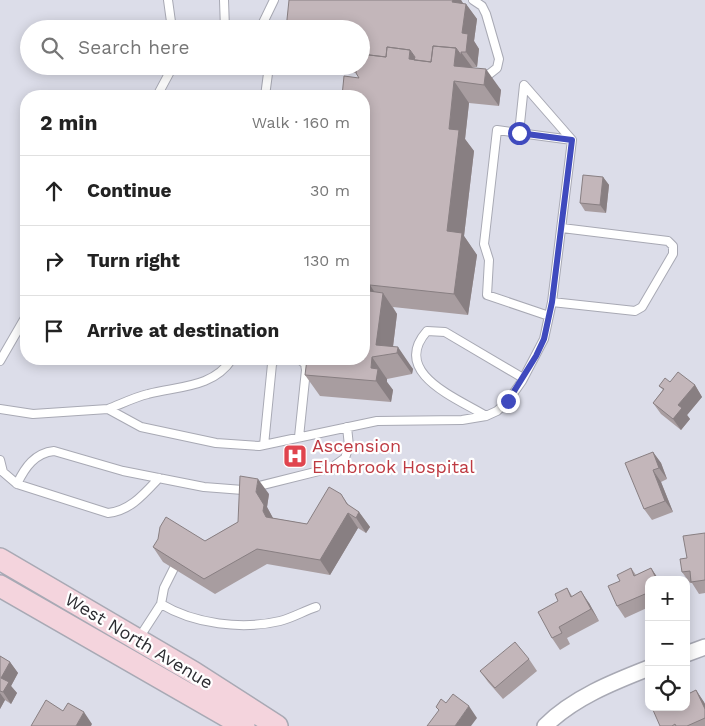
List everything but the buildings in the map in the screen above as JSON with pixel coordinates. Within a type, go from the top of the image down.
[{"type":"main road","name":"West North Avenue","points":[[0,560],[244,726]]},
{"type":"main road","name":"West North Avenue","points":[[0,586],[133,649],[277,726]]},
{"type":"street","points":[[690,653],[705,647]]},
{"type":"street","points":[[546,726],[580,701],[612,682],[645,670]]},
{"type":"lane","points":[[168,0],[171,20]]},
{"type":"lane","points":[[224,0],[225,20]]},
{"type":"lane","points":[[264,20],[274,0]]},
{"type":"lane","points":[[474,0],[482,6],[486,14],[499,59],[497,68],[492,74],[485,80],[476,79]]},
{"type":"lane","points":[[160,90],[168,75]]},
{"type":"lane","points":[[266,90],[268,75]]},
{"type":"lane","points":[[108,409],[142,427],[216,443],[264,445],[377,421],[462,420],[486,416],[497,411],[508,401],[544,339],[552,302],[572,140],[524,85],[519,133]]},
{"type":"lane","points":[[549,316],[487,295],[489,260],[484,244],[497,130],[572,140]]},
{"type":"lane","points":[[552,302],[635,311],[642,307],[674,254],[673,246],[668,241],[562,228]]},
{"type":"lane","points":[[0,360],[20,326]]},
{"type":"lane","points":[[486,416],[424,378],[416,364],[419,339],[427,331],[445,332],[523,378]]},
{"type":"lane","points":[[0,409],[33,414],[108,409],[146,394],[202,384],[215,377],[226,365]]},
{"type":"lane","points":[[264,445],[272,365]]},
{"type":"lane","points":[[299,437],[305,365]]},
{"type":"lane","points":[[16,484],[25,466],[44,452],[54,450],[123,471],[204,487],[242,490],[331,468],[345,458],[349,446],[347,427]]},
{"type":"lane","points":[[0,460],[3,472],[16,484],[108,513],[120,512],[140,498],[159,478]]},
{"type":"lane","points":[[133,649],[161,604],[164,588],[174,568]]},
{"type":"lane","points":[[161,604],[175,612],[206,621],[239,624],[280,621],[316,607]]},
{"type":"place","name":"Ascension Elmbrook Hospital","points":[[295,456]]},
{"type":"route","points":[[508,401],[536,356],[544,339],[552,302],[572,140],[519,133]]}]
